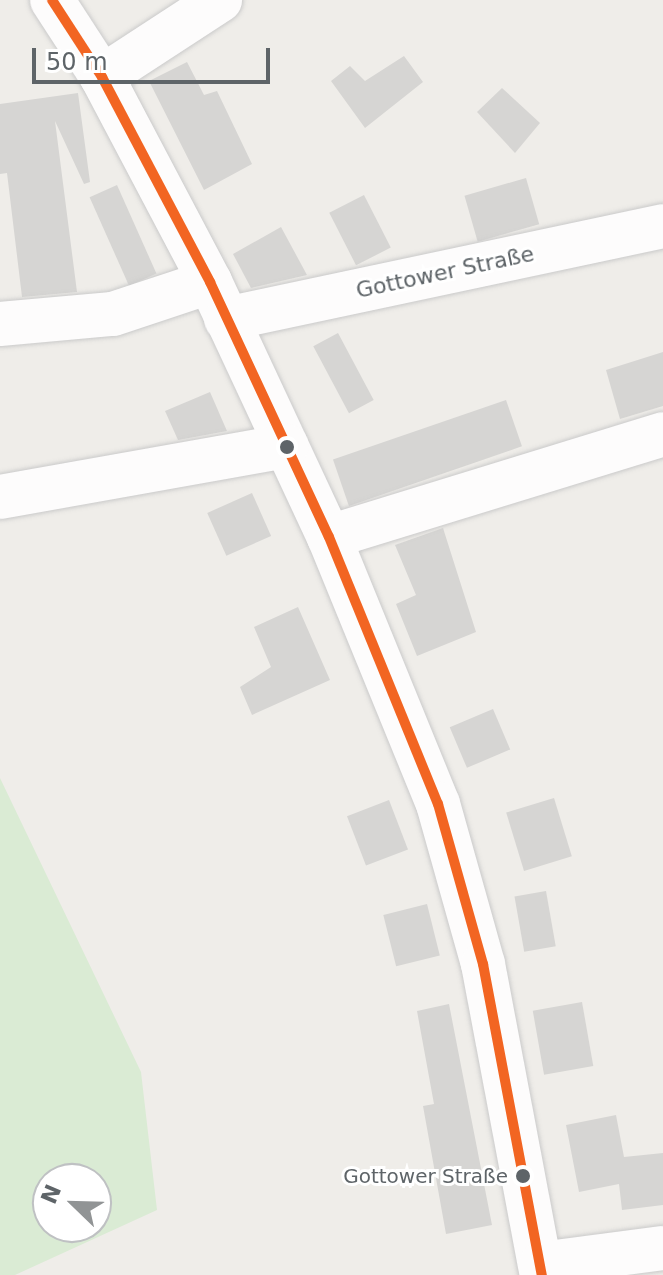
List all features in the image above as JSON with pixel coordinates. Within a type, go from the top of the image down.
[{"type":"street","points":[[52,0],[102,77],[218,300],[329,537],[438,804],[483,964],[542,1270],[663,1248]]},
{"type":"street","points":[[102,77],[220,0]]},
{"type":"street","name":"Gottower Straße","points":[[0,324],[113,314],[218,300],[663,226]]},
{"type":"street","points":[[329,537],[663,434]]},
{"type":"street","points":[[0,497],[286,446]]},
{"type":"green space","points":[[0,778],[141,1072],[157,1210],[112,1231],[112,1163],[32,1163],[32,1243],[85,1243],[15,1275],[0,1275]]},
{"type":"building","points":[[404,56],[423,82],[365,128],[331,81],[350,66],[365,81]]},
{"type":"building","points":[[187,62],[204,95],[217,91],[252,164],[204,190],[149,81]]},
{"type":"building","points":[[502,88],[540,123],[515,153],[477,112]]},
{"type":"building","points":[[78,93],[90,182],[84,184],[55,121],[77,292],[22,297],[7,173],[0,174],[0,104]]},
{"type":"building","points":[[526,178],[539,224],[478,242],[464,196]]},
{"type":"building","points":[[117,185],[156,274],[129,286],[90,197]]},
{"type":"building","points":[[364,195],[391,248],[356,265],[329,213]]},
{"type":"building","points":[[281,227],[307,275],[251,288],[233,254]]},
{"type":"building","points":[[338,333],[374,400],[349,413],[313,346]]},
{"type":"building","points":[[663,352],[663,406],[620,419],[606,370]]},
{"type":"building","points":[[210,392],[227,431],[178,440],[165,411]]},
{"type":"building","points":[[506,400],[522,446],[349,506],[333,460]]},
{"type":"building","points":[[252,493],[271,536],[226,556],[207,513]]},
{"type":"building","points":[[443,528],[476,632],[417,656],[396,604],[416,595],[395,545]]},
{"type":"building","points":[[298,607],[330,680],[252,715],[240,687],[271,667],[254,627]]},
{"type":"building","points":[[493,709],[510,750],[467,768],[450,727]]},
{"type":"building","points":[[554,798],[572,856],[524,871],[506,813]]},
{"type":"building","points":[[389,800],[408,849],[366,866],[347,816]]},
{"type":"building","points":[[546,891],[556,946],[524,952],[514,897]]},
{"type":"building","points":[[427,904],[440,955],[396,966],[383,915]]},
{"type":"building","points":[[582,1002],[593,1066],[544,1075],[533,1011]]},
{"type":"building","points":[[449,1004],[492,1225],[446,1234],[423,1106],[434,1104],[417,1011]]},
{"type":"building","points":[[616,1115],[624,1157],[663,1153],[663,1205],[622,1210],[619,1184],[579,1192],[566,1125]]},
{"type":"transit line","points":[[52,0],[102,77],[210,282],[329,537],[438,804],[483,964],[542,1275]]},
{"type":"place","name":"Gottower Straße","points":[[523,1176]]}]
